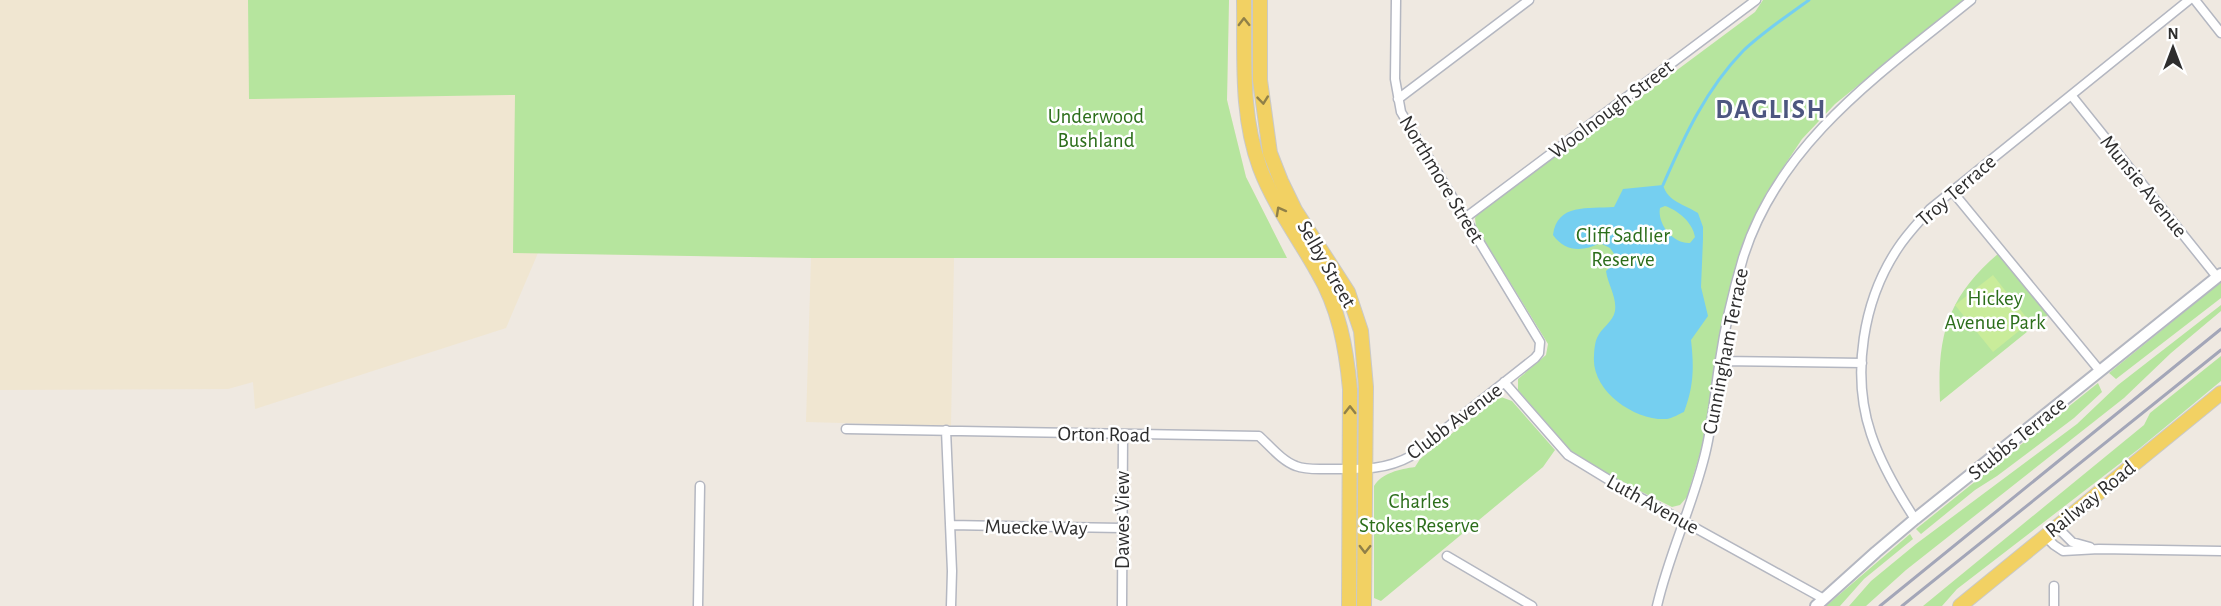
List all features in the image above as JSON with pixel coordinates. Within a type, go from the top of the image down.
[{"type":"main road","name":"Selby Street","points":[[1244,0],[1245,106],[1253,146],[1268,188],[1283,217],[1318,272],[1343,337],[1350,389],[1349,606]]},
{"type":"main road","name":"Selby Street","points":[[1260,0],[1260,80],[1270,153],[1295,210],[1348,292],[1361,331],[1366,387],[1364,606]]},
{"type":"main road","points":[[1343,337],[1361,331]]},
{"type":"main road","name":"Railway Road","points":[[1960,606],[2221,393]]},
{"type":"street","name":"Northmore Street","points":[[1396,0],[1395,79],[1401,112],[1540,342]]},
{"type":"street","points":[[1398,99],[1529,0]]},
{"type":"street","name":"Woolnough Street","points":[[1465,218],[1756,0]]},
{"type":"street","name":"Cunningham Terrace","points":[[1657,606],[1669,560],[1706,451],[1727,320],[1744,257],[1761,214],[1789,166],[1839,109],[1971,0]]},
{"type":"street","name":"Troy Terrace","points":[[1915,519],[1896,487],[1870,432],[1865,410],[1863,339],[1869,314],[1887,266],[1910,232],[1930,209],[2189,0]]},
{"type":"street","points":[[2195,0],[2221,33]]},
{"type":"street","name":"Munsie Avenue","points":[[2071,95],[2219,275]]},
{"type":"street","points":[[1952,190],[2100,371]]},
{"type":"street","name":"Stubbs Terrace","points":[[1820,602],[1915,519],[2219,275]]},
{"type":"street","name":"Clubb Avenue","points":[[1350,469],[1389,465],[1411,456],[1535,358],[1540,342]]},
{"type":"street","points":[[1720,361],[1862,363]]},
{"type":"street","name":"Luth Avenue","points":[[1504,382],[1568,455],[1820,602]]},
{"type":"street","name":"Orton Road","points":[[846,429],[1259,436],[1286,460],[1297,466],[1350,469]]},
{"type":"street","points":[[946,430],[952,571],[951,606]]},
{"type":"street","name":"Dawes View","points":[[1122,606],[1123,434]]},
{"type":"street","points":[[698,606],[700,486]]},
{"type":"street","name":"Muecke Way","points":[[950,525],[1122,528]]},
{"type":"street","points":[[2056,526],[2072,542],[2099,549]]},
{"type":"street","points":[[2044,536],[2054,546],[2063,550],[2221,551]]},
{"type":"street","points":[[1446,556],[1532,606]]},
{"type":"street","points":[[2054,586],[2054,606]]},
{"type":"shaded area","points":[[0,0],[1229,0],[1227,100],[1246,177],[1287,258],[954,258],[951,426],[806,422],[811,258],[538,253],[506,328],[255,409],[253,382],[228,389],[0,390]]},
{"type":"green space","name":"Underwood Bushland","points":[[248,0],[1229,0],[1227,100],[1246,177],[1287,258],[812,258],[513,253],[515,95],[249,99]]},
{"type":"green space","name":"Cliff Sadlier Reserve","points":[[1763,0],[1964,0],[1835,104],[1802,139],[1767,192],[1742,245],[1722,320],[1709,417],[1687,497],[1680,505],[1672,507],[1596,469],[1572,452],[1518,390],[1518,379],[1546,355],[1548,344],[1476,227],[1475,218],[1479,212],[1618,108],[1626,108],[1755,12]]},
{"type":"green space","name":"Hickey Avenue Park","points":[[1999,253],[2048,315],[1940,402],[1941,357],[1949,319],[1967,286]]},
{"type":"green space","points":[[1993,275],[2030,322],[1993,352],[1955,305]]},
{"type":"green space","points":[[2221,282],[2221,298],[2116,379],[2109,373]]},
{"type":"green space","points":[[2221,305],[2221,311],[2171,353],[2124,398],[1906,570],[1866,606],[1849,606],[1871,581],[1916,544],[2077,424],[2118,385]]},
{"type":"green space","points":[[2221,356],[2221,381],[2140,448],[1957,589],[1942,606],[1923,606],[2144,425],[2150,413]]},
{"type":"green space","points":[[2098,383],[2102,392],[2074,418],[1975,490],[1921,534],[1916,529]]},
{"type":"green space","name":"Charles Stokes Reserve","points":[[1501,397],[1512,401],[1555,450],[1543,467],[1381,601],[1374,598],[1374,486],[1387,475],[1415,467],[1420,459],[1495,399]]},
{"type":"green space","points":[[1910,534],[1913,539],[1864,579],[1840,606],[1826,606]]},
{"type":"water","points":[[1663,185],[1665,191],[1673,199],[1698,213],[1703,227],[1701,287],[1708,316],[1691,340],[1692,376],[1690,394],[1684,412],[1667,419],[1642,415],[1617,401],[1607,392],[1595,369],[1596,340],[1615,311],[1615,301],[1606,271],[1612,265],[1615,255],[1610,248],[1600,243],[1587,248],[1575,249],[1563,245],[1553,235],[1561,217],[1567,213],[1584,208],[1614,207],[1623,189]],"holes":[[[1665,206],[1680,214],[1694,232],[1695,237],[1690,243],[1672,237],[1664,226],[1660,208]]]},
{"type":"waterway","points":[[1663,185],[1697,114],[1718,81],[1743,51],[1809,0]]},
{"type":"railway","points":[[1880,606],[2221,329]]},
{"type":"railway","points":[[1902,606],[2221,350]]},
{"type":"district","name":"DAGLISH","points":[[1771,109]]}]
